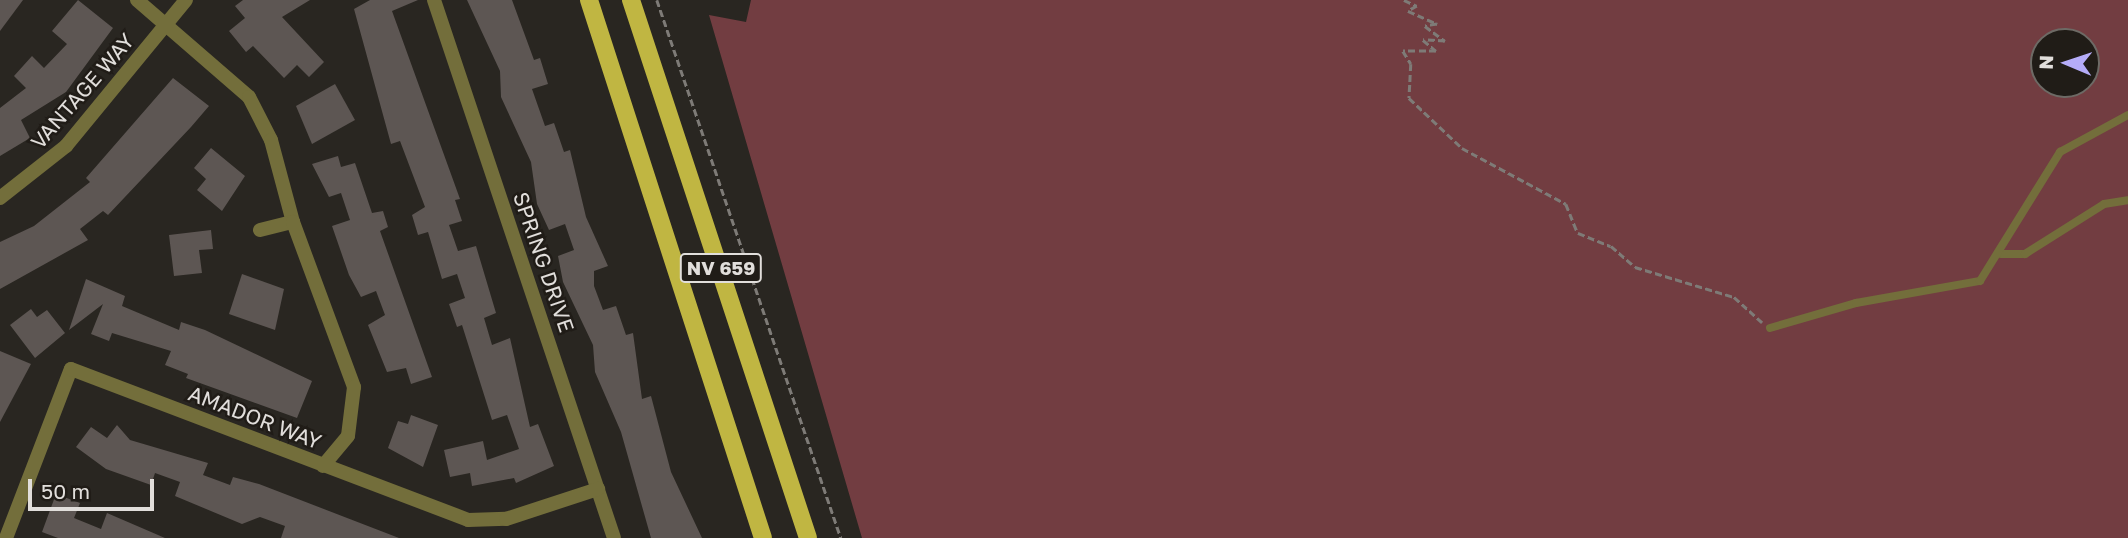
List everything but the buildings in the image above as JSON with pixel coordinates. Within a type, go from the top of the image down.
[{"type":"main road","name":"NV 659","points":[[589,0],[763,538]]},
{"type":"main road","name":"NV 659","points":[[631,0],[808,538]]},
{"type":"street","points":[[137,0],[249,97],[271,140],[293,222],[354,387],[348,436],[323,466]]},
{"type":"street","name":"VANTAGE WAY","points":[[0,198],[66,146],[186,0]]},
{"type":"street","name":"SPRING DRIVE","points":[[433,0],[614,538]]},
{"type":"street","points":[[260,230],[293,222]]},
{"type":"street","name":"AMADOR WAY","points":[[6,538],[71,369],[453,516],[487,522],[598,489]]},
{"type":"lane","points":[[1770,328],[1856,303],[1980,281],[2001,254],[2009,229],[2060,152],[2128,115]]},
{"type":"lane","points":[[2001,254],[2025,254],[2104,204],[2128,200]]},
{"type":"path","points":[[657,0],[841,538]]},
{"type":"path","points":[[1404,0],[1416,6],[1408,12],[1437,24],[1425,26],[1445,41],[1423,40],[1436,51],[1403,51],[1411,64],[1409,98],[1462,148],[1566,204],[1578,233],[1611,246],[1635,267],[1734,297],[1770,328]]},
{"type":"shaded area","points":[[751,0],[2128,0],[2128,538],[862,538],[709,15],[746,22]]}]
